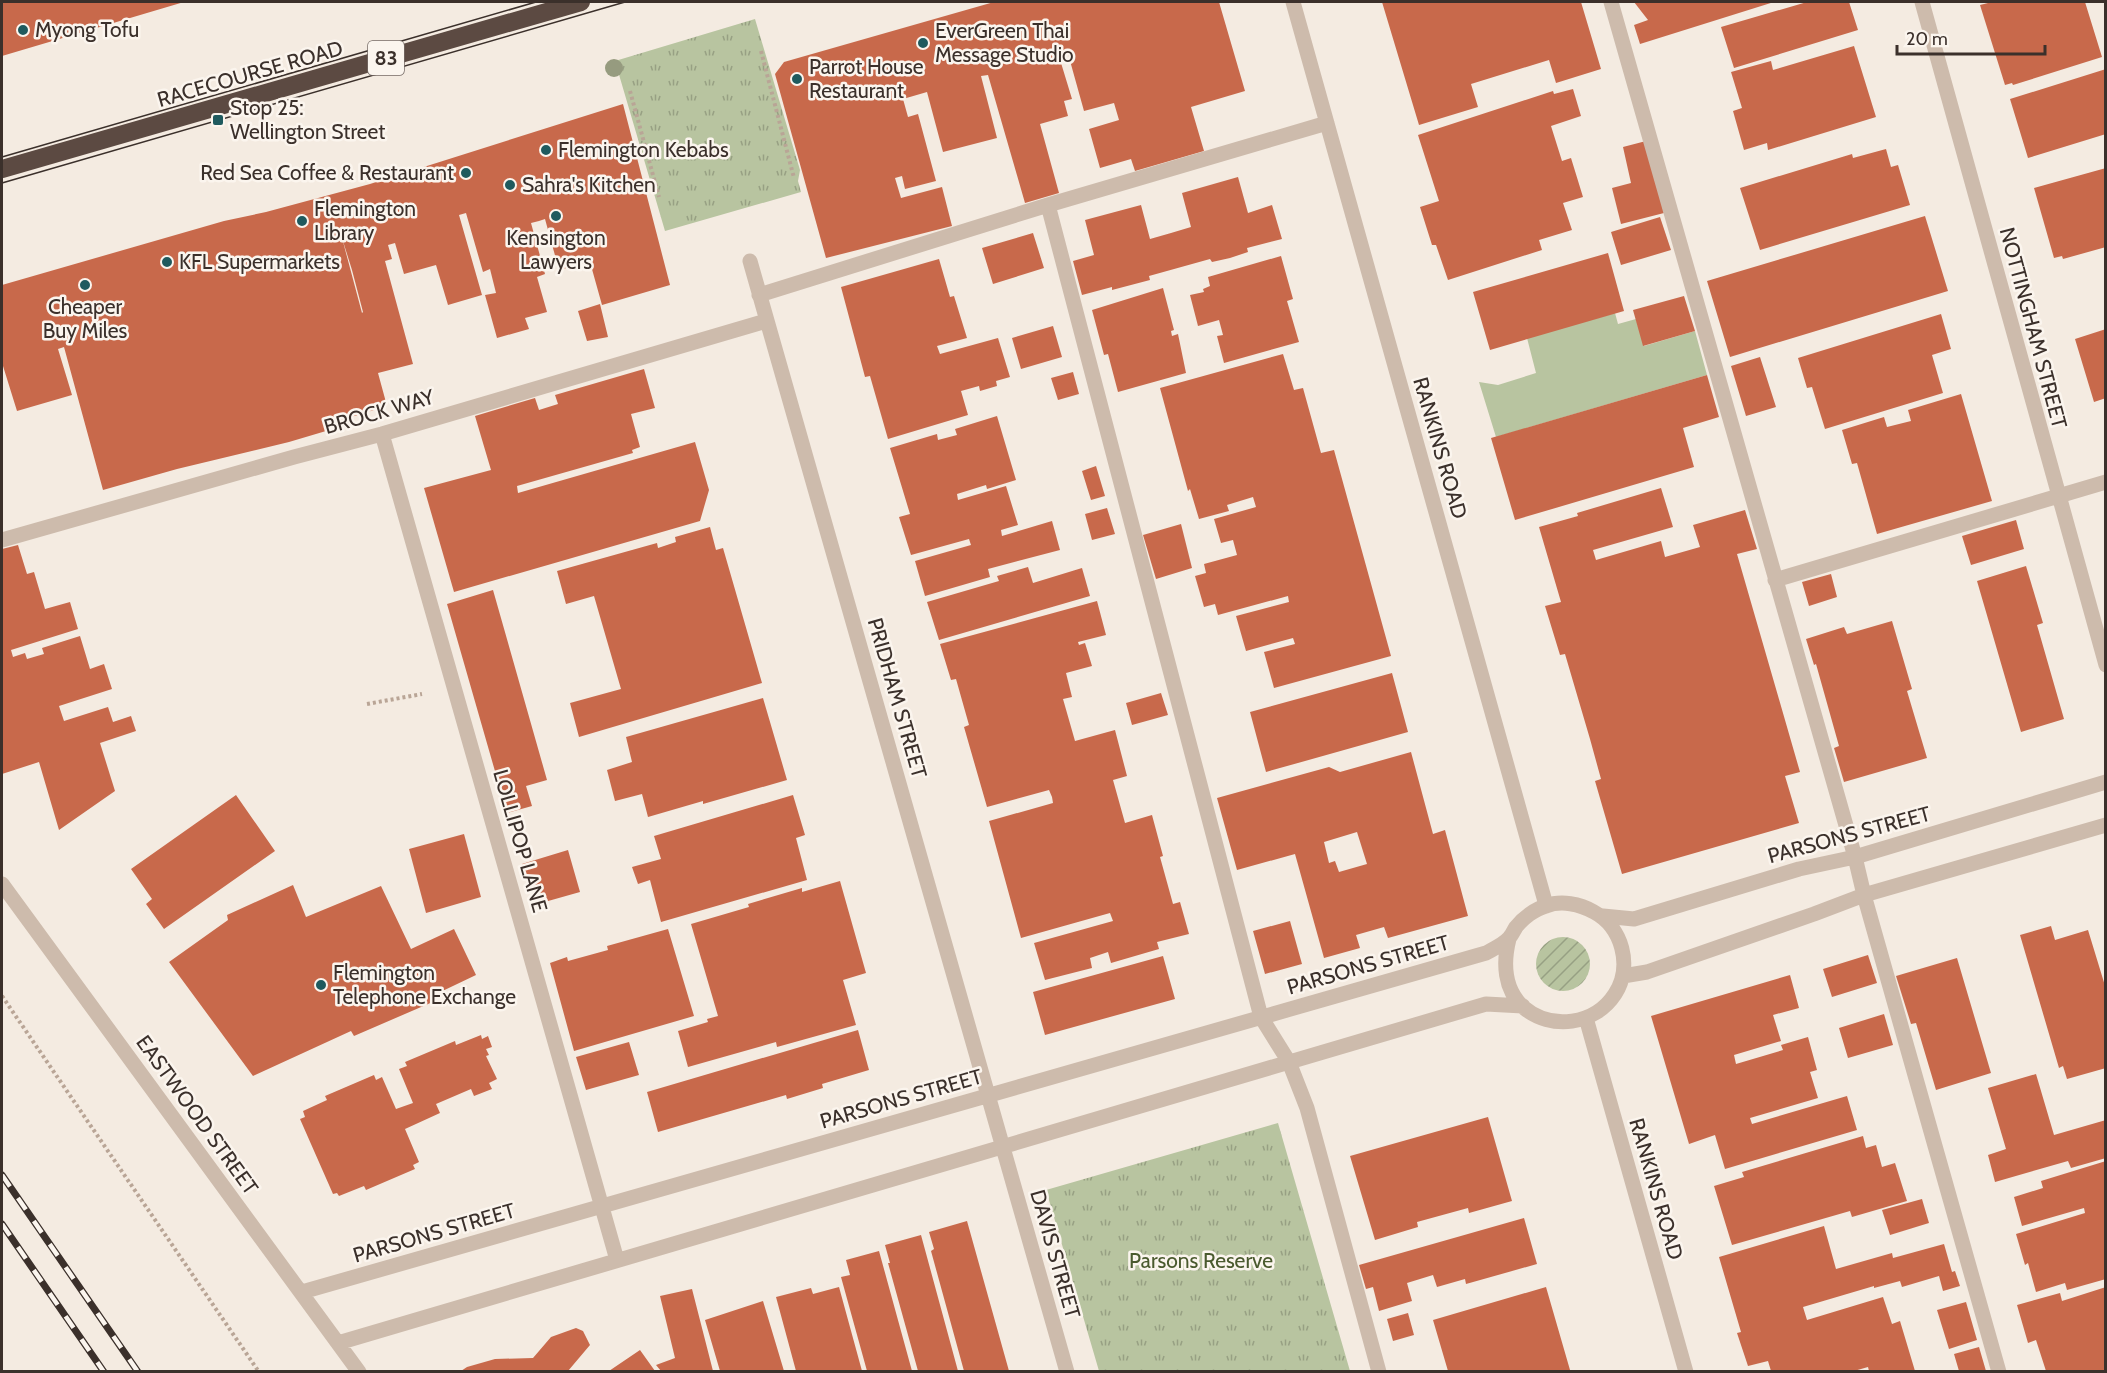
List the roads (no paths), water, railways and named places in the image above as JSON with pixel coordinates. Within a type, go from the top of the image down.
[{"type":"highway","name":"RACECOURSE ROAD","points":[[2,169],[581,2]]},
{"type":"street","name":"RANKINS ROAD","points":[[1293,2],[1546,905]]},
{"type":"street","points":[[1611,2],[1999,1371]]},
{"type":"street","name":"NOTTINGHAM STREET","points":[[1922,2],[2106,665]]},
{"type":"street","points":[[759,295],[1048,205],[1327,123]]},
{"type":"street","points":[[1048,205],[1261,1017],[1289,1062],[1307,1108],[1379,1371]]},
{"type":"street","name":"PRIDHAM STREET","points":[[750,261],[1004,1147]]},
{"type":"street","name":"BROCK WAY","points":[[2,540],[174,497],[297,463],[382,434],[766,321]]},
{"type":"street","name":"LOLLIPOP LANE","points":[[382,434],[617,1260]]},
{"type":"street","points":[[1775,580],[2106,482]]},
{"type":"street","name":"PARSONS STREET","points":[[1603,916],[1634,919],[1799,869],[1855,857],[2106,782]]},
{"type":"street","points":[[1623,976],[1647,972],[1864,895],[2106,825]]},
{"type":"street","name":"EASTWOOD STREET","points":[[2,884],[359,1371]]},
{"type":"street","points":[[1566,903],[1585,907],[1603,916],[1614,928],[1621,943],[1624,959],[1623,976],[1616,994],[1603,1008],[1586,1018],[1569,1022],[1553,1022],[1537,1016],[1523,1006],[1512,991],[1506,974],[1505,957],[1509,939],[1518,924],[1531,913],[1546,905],[1566,903]]},
{"type":"street","name":"PARSONS STREET","points":[[302,1292],[1486,953],[1509,939]]},
{"type":"street","points":[[338,1343],[1486,1004],[1523,1006]]},
{"type":"street","name":"RANKINS ROAD","points":[[1586,1018],[1686,1371]]},
{"type":"street","name":"DAVIS STREET","points":[[1004,1147],[1067,1371]]},
{"type":"tram line","points":[[2,157],[536,2]]},
{"type":"tram line","points":[[2,183],[625,2]]},
{"type":"railway","points":[[2,1175],[138,1372]]},
{"type":"railway","points":[[2,1224],[104,1372]]},
{"type":"place","name":"Myong Tofu","points":[[23,30]]},
{"type":"place","name":"EverGreen Thai Message Studio","points":[[923,43]]},
{"type":"place","name":"Parrot House Restaurant","points":[[797,79]]},
{"type":"place","name":"Stop 25: Wellington Street","points":[[218,120]]},
{"type":"place","name":"Flemington Kebabs","points":[[546,150]]},
{"type":"place","name":"Red Sea Coffee & Restaurant","points":[[466,173]]},
{"type":"place","name":"Sahra's Kitchen","points":[[510,185]]},
{"type":"place","name":"Kensington Lawyers","points":[[556,216]]},
{"type":"place","name":"Flemington Library","points":[[302,221]]},
{"type":"place","name":"KFL Supermarkets","points":[[167,262]]},
{"type":"place","name":"Cheaper Buy Miles","points":[[85,285]]},
{"type":"place","name":"Flemington Telephone Exchange","points":[[321,985]]},
{"type":"park label","name":"Parsons Reserve","points":[[1201,1261]]}]
